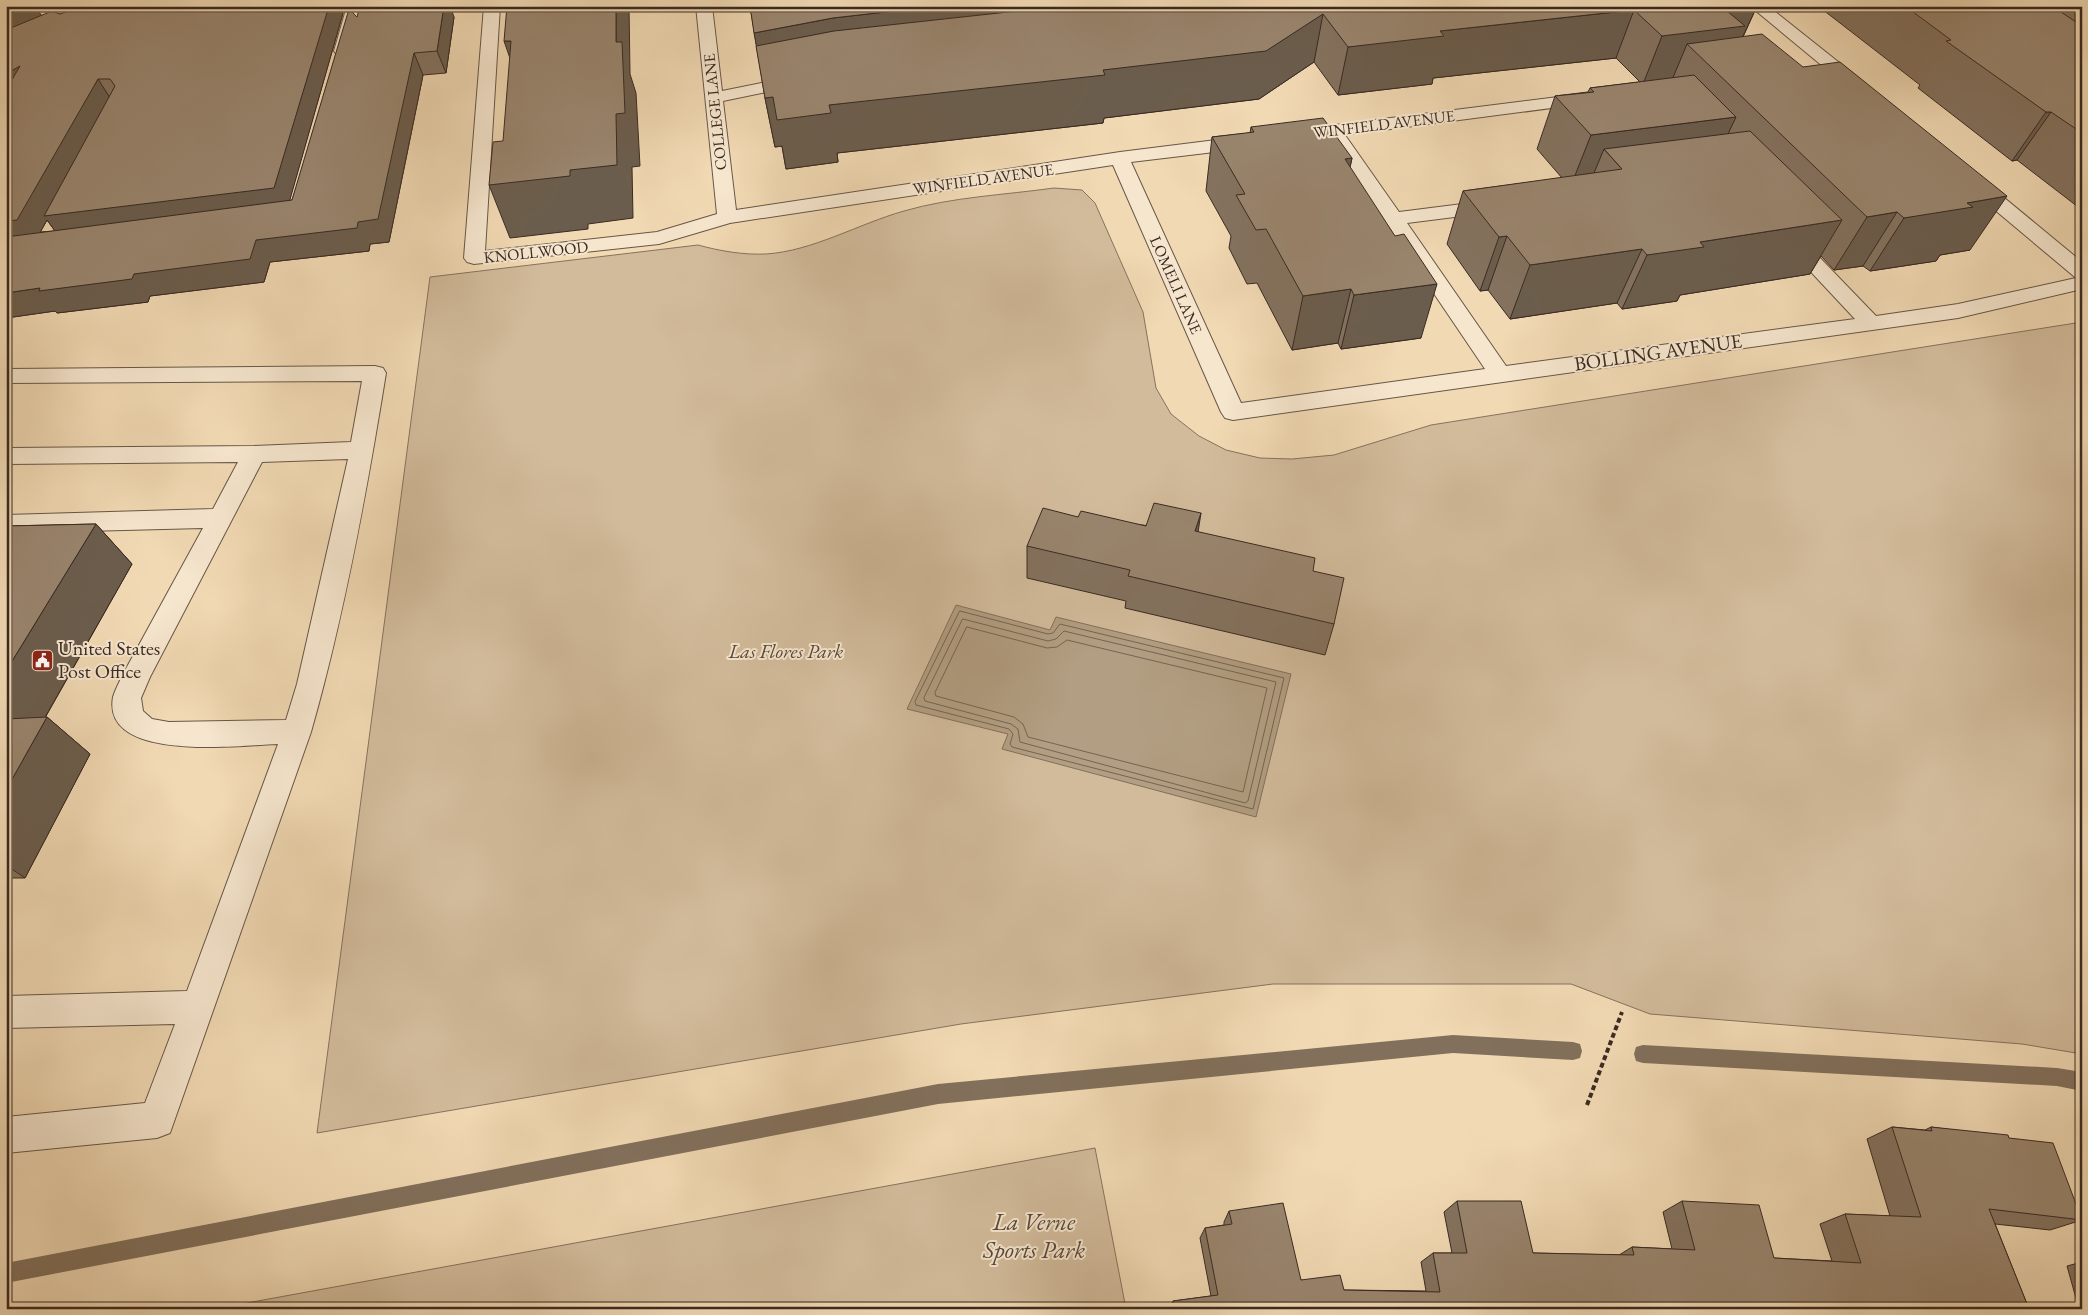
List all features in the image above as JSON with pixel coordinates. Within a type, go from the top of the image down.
[{"type":"street","points":[[337,73],[355,6]]},
{"type":"street","name":"KNOLLWOOD","points":[[492,6],[474,258],[659,238],[727,217]]},
{"type":"street","name":"COLLEGE LANE","points":[[704,6],[727,217]]},
{"type":"street","points":[[1758,6],[1872,98]]},
{"type":"street","points":[[1805,70],[1834,66]]},
{"type":"street","points":[[714,98],[821,76]]},
{"type":"street","name":"WINFIELD AVENUE","points":[[727,217],[1120,158],[1608,95]]},
{"type":"street","points":[[1333,131],[1500,374]]},
{"type":"street","name":"LOMELI LANE","points":[[1120,158],[1233,412]]},
{"type":"street","points":[[1962,173],[2082,273]]},
{"type":"street","points":[[1394,219],[1509,204]]},
{"type":"street","points":[[1778,224],[1871,323]]},
{"type":"street","name":"BOLLING AVENUE","points":[[1233,412],[1958,311],[2082,282]]},
{"type":"street","points":[[6,376],[375,373],[362,450],[311,684],[297,732],[156,1120],[6,1135]]},
{"type":"street","points":[[6,456],[254,454],[362,450]]},
{"type":"street","points":[[254,454],[136,676],[127,698],[129,716],[144,729],[170,734],[297,732]]},
{"type":"street","points":[[6,524],[221,518]]},
{"type":"street","points":[[6,1012],[197,1007]]},
{"type":"path","points":[[1587,1105],[1622,1012]]},
{"type":"green space","name":"Las Flores Park","points":[[1054,188],[1082,190],[1095,203],[1143,312],[1156,388],[1171,414],[1199,436],[1226,450],[1260,458],[1292,459],[1334,455],[1431,425],[2082,322],[2082,1054],[2022,1044],[1650,1014],[1571,984],[1273,984],[961,1024],[317,1133],[430,277],[698,245],[723,251],[749,254],[784,252],[818,243],[887,216],[922,206],[959,199]]},
{"type":"green space","name":"La Verne Sports Park","points":[[1095,1148],[1126,1309],[214,1309]]},
{"type":"water","points":[[956,605],[1050,630],[1056,617],[1291,674],[1256,817],[1002,749],[1008,734],[907,709]]},
{"type":"building","points":[[6,6],[27,6],[6,15]]},
{"type":"building","points":[[83,6],[329,6],[274,188],[44,216],[115,86],[110,79],[98,79],[17,220],[6,221],[6,90],[20,66],[6,74],[6,30],[52,11],[60,14]]},
{"type":"building","points":[[360,6],[444,6],[437,51],[414,53],[378,219],[358,222],[357,228],[256,240],[250,259],[134,274],[132,279],[39,291],[40,288],[6,293],[6,237],[292,200],[349,9],[357,17]]},
{"type":"building","points":[[507,6],[616,6],[616,42],[622,42],[625,113],[616,114],[617,165],[570,170],[570,176],[489,185],[493,142],[503,141],[511,41],[504,41]]},
{"type":"building","points":[[750,6],[938,6],[833,18],[754,33]]},
{"type":"building","points":[[1063,6],[1721,6],[1745,26],[1662,36],[1634,10],[1440,31],[1444,36],[1348,47],[1323,14],[1266,51],[1103,70],[1105,75],[829,105],[831,113],[777,120],[773,97],[765,98],[756,46],[834,31]]},
{"type":"building","points":[[1905,6],[2052,6],[2082,26],[2082,133],[2051,112],[2046,112],[1946,41],[1951,40]]},
{"type":"building","points":[[1762,34],[1803,67],[1840,62],[2007,196],[1967,203],[1973,207],[1904,218],[1897,212],[1867,217],[1687,44]]},
{"type":"building","points":[[1694,75],[1736,117],[1591,135],[1555,96],[1594,92],[1590,88]]},
{"type":"building","points":[[1323,118],[1352,158],[1345,159],[1395,236],[1404,234],[1437,284],[1354,295],[1351,289],[1303,296],[1266,229],[1256,230],[1236,195],[1245,194],[1212,137],[1254,132],[1251,127]]},
{"type":"building","points":[[1750,131],[1842,220],[1700,242],[1704,247],[1647,255],[1642,249],[1530,265],[1507,236],[1499,237],[1463,191],[1622,169],[1604,149]]},
{"type":"building","points":[[1154,503],[1201,513],[1195,531],[1315,558],[1313,571],[1344,578],[1334,624],[1128,576],[1130,570],[1027,546],[1043,508],[1078,517],[1081,511],[1146,526]]},
{"type":"building","points":[[96,524],[6,671],[6,526]]},
{"type":"building","points":[[47,717],[6,790],[6,719]]},
{"type":"building","points":[[1892,1127],[1932,1131],[1931,1127],[2008,1135],[2009,1138],[2053,1143],[2082,1220],[1989,1209],[2029,1309],[1174,1309],[1173,1301],[1218,1295],[1205,1228],[1232,1224],[1229,1211],[1283,1203],[1301,1280],[1340,1275],[1344,1290],[1440,1292],[1433,1253],[1467,1253],[1457,1201],[1521,1201],[1533,1253],[1634,1255],[1632,1247],[1695,1250],[1682,1201],[1759,1205],[1774,1258],[1861,1263],[1845,1214],[1921,1217]]},
{"type":"waterway","points":[[6,1273],[938,1094],[1453,1044],[1573,1051]]},
{"type":"waterway","points":[[1643,1054],[2057,1077],[2082,1082]]},
{"type":"place","name":"United States Post Office","points":[[42,660]]}]
